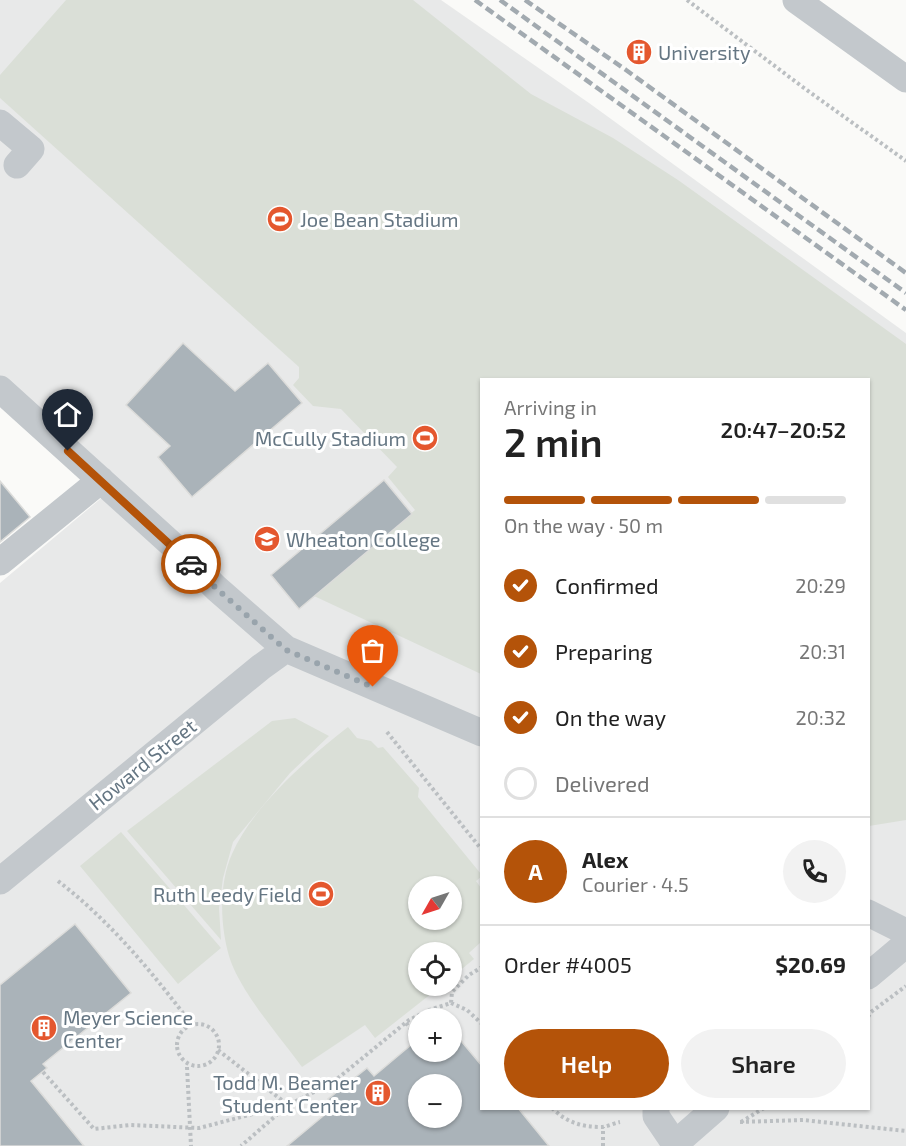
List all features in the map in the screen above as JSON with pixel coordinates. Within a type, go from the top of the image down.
[{"type":"street","points":[[802,2],[906,79]]},
{"type":"street","points":[[0,123],[31,149],[17,165]]},
{"type":"street","points":[[0,389],[286,650],[480,732]]},
{"type":"street","points":[[0,562],[101,480]]},
{"type":"street","name":"Howard Street","points":[[0,881],[252,675],[286,650]]},
{"type":"street","points":[[870,914],[906,932]]},
{"type":"street","points":[[870,974],[906,944]]},
{"type":"street","points":[[656,1110],[656,1116],[676,1145],[714,1110]]},
{"type":"path","points":[[687,0],[804,88],[906,160]]},
{"type":"path","points":[[387,732],[480,848]]},
{"type":"path","points":[[58,881],[84,901],[126,944],[192,1025]]},
{"type":"path","points":[[451,1003],[452,992],[469,975],[480,968]]},
{"type":"path","points":[[870,1014],[906,986]]},
{"type":"path","points":[[43,1072],[94,1130],[130,1125],[199,1128],[288,1105],[332,1083],[406,1023],[432,1009],[451,1003],[467,1010],[480,1022]]},
{"type":"path","points":[[192,1025],[203,1025],[214,1032],[219,1044],[218,1050],[212,1061],[206,1065],[193,1066],[187,1064],[178,1053],[177,1040],[184,1029],[192,1025]]},
{"type":"path","points":[[218,1050],[288,1105]]},
{"type":"path","points":[[187,1064],[191,1146]]},
{"type":"path","points":[[241,1146],[288,1105]]},
{"type":"path","points":[[554,1110],[564,1120],[603,1127],[620,1122]]},
{"type":"path","points":[[740,1122],[803,1120],[906,1131]]},
{"type":"path","points":[[603,1127],[603,1146]]},
{"type":"shaded area","name":"Wheaton College","points":[[0,0],[441,0],[589,103],[906,333],[906,1146],[0,1146],[0,583],[105,495],[0,399]]},
{"type":"shaded area","points":[[66,0],[413,0],[531,94],[613,138],[678,180],[906,344],[906,820],[870,826],[870,378],[480,378],[480,674],[314,596],[415,510],[388,477],[397,467],[341,409],[313,406],[293,385],[299,378],[299,367],[0,98],[0,75]]},
{"type":"shaded area","points":[[295,718],[329,736],[290,773],[233,842],[223,878],[219,908],[221,940],[127,831],[272,721]]},
{"type":"shaded area","name":"Ruth Leedy Field","points":[[348,727],[357,738],[371,741],[378,748],[383,747],[419,788],[418,797],[480,873],[480,878],[476,881],[480,887],[480,943],[469,953],[474,959],[462,969],[462,942],[408,942],[408,996],[428,996],[413,1008],[408,1008],[408,1012],[375,1038],[365,1025],[302,1067],[244,989],[227,949],[222,908],[224,879],[232,854],[253,819],[282,784]]},
{"type":"shaded area","points":[[121,832],[221,948],[178,984],[80,866]]},
{"type":"building","points":[[183,343],[235,391],[268,363],[302,403],[192,497],[158,457],[170,446],[126,405]]},
{"type":"building","points":[[384,480],[412,514],[299,609],[271,575]]},
{"type":"building","points":[[0,481],[30,517],[0,542]]},
{"type":"building","name":"Meyer Science Center","points":[[75,924],[131,993],[43,1064],[47,1068],[31,1081],[84,1146],[0,1146],[0,985]]},
{"type":"building","name":"Todd M. Beamer Student Center","points":[[462,1042],[480,1064],[480,1110],[520,1110],[549,1146],[287,1146],[334,1107],[328,1099],[367,1068],[374,1076],[408,1047],[408,1062],[462,1062]]},
{"type":"railway","points":[[475,0],[906,310]]},
{"type":"railway","points":[[500,0],[906,293]]},
{"type":"railway","points":[[525,0],[626,70],[906,273]]},
{"type":"way so far","points":[[191,564],[286,650],[373,687]]},
{"type":"place","name":"University","points":[[639,52]]},
{"type":"place","name":"Joe Bean Stadium","points":[[280,219]]},
{"type":"place","name":"McCully Stadium","points":[[425,438]]},
{"type":"place","name":"Wheaton College","points":[[267,539]]},
{"type":"place","name":"Ruth Leedy Field","points":[[321,894]]},
{"type":"place","name":"Meyer Science Center","points":[[44,1028]]},
{"type":"place","name":"Todd M. Beamer Student Center","points":[[378,1093]]},
{"type":"route","points":[[68,451],[191,564]]}]
